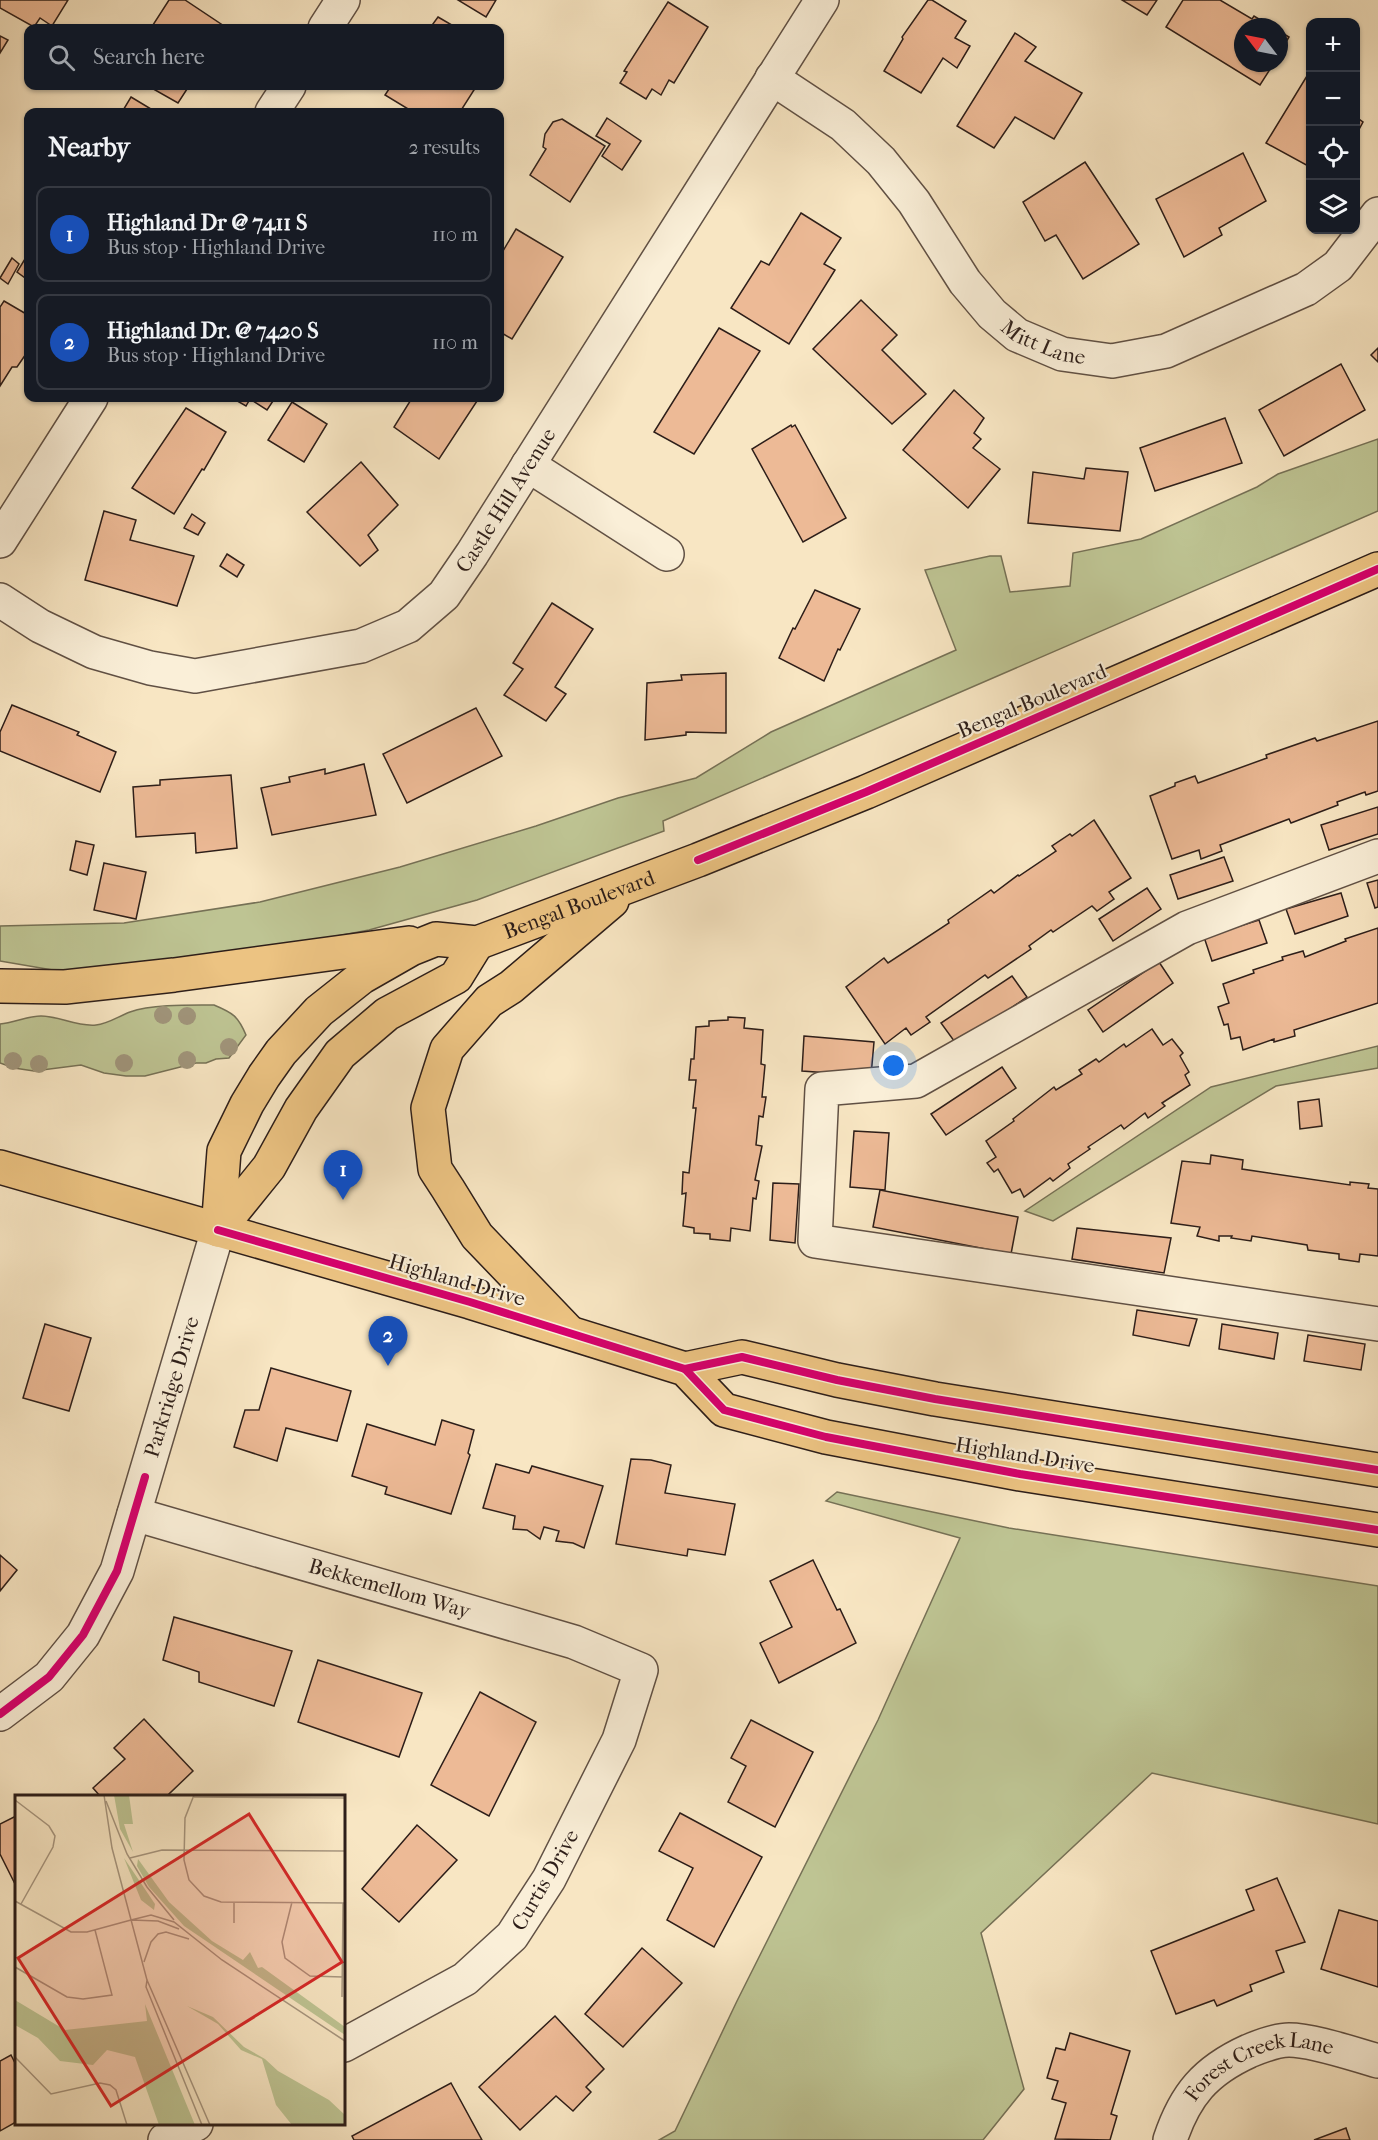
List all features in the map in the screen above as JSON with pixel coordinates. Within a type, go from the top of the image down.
[{"type":"main road","name":"Bengal Boulevard","points":[[218,1230],[224,1151],[247,1104],[281,1052],[319,1011],[362,977],[411,949],[436,939],[477,943],[630,886],[866,792],[1378,568]]},
{"type":"main road","points":[[567,1331],[477,1236],[448,1190],[435,1169],[428,1108],[447,1049],[489,1001],[511,987],[630,886]]},
{"type":"main road","points":[[0,986],[65,987],[174,975],[436,939]]},
{"type":"main road","name":"Bengal Boulevard","points":[[218,1230],[269,1167],[301,1109],[340,1054],[387,1014],[456,977],[477,943]]},
{"type":"main road","name":"Highland Drive","points":[[0,1167],[567,1331],[685,1369],[724,1410],[826,1437],[1020,1474],[1378,1530]]},
{"type":"main road","name":"Highland Drive","points":[[685,1369],[742,1357],[837,1380],[945,1401],[1378,1470]]},
{"type":"street","points":[[328,24],[343,0]]},
{"type":"street","name":"Castle Hill Avenue","points":[[0,600],[40,626],[94,652],[150,668],[195,676],[361,646],[408,626],[444,595],[472,554],[822,0]]},
{"type":"street","name":"Mitt Lane","points":[[772,78],[843,125],[881,161],[914,202],[965,282],[992,314],[1017,334],[1062,354],[1112,361],[1166,351],[1306,289],[1338,266],[1378,214]]},
{"type":"street","points":[[275,108],[286,90]]},
{"type":"street","points":[[0,540],[88,402]]},
{"type":"street","points":[[528,465],[667,554]]},
{"type":"street","points":[[1378,856],[1187,928],[916,1081],[822,1089],[816,1241],[1378,1324]]},
{"type":"street","name":"Parkridge Drive","points":[[0,1714],[49,1677],[83,1635],[117,1571],[218,1230]]},
{"type":"street","name":"Bekkemellom Way","points":[[134,1514],[574,1642],[641,1670]]},
{"type":"street","name":"Curtis Drive","points":[[345,2044],[465,1979],[512,1936],[549,1879],[619,1740],[641,1670]]},
{"type":"street","name":"Forest Creek Lane","points":[[1170,2140],[1178,2116],[1195,2088],[1231,2059],[1261,2045],[1288,2040],[1326,2046],[1378,2061]]},
{"type":"street","points":[[165,2140],[194,2125]]},
{"type":"green space","points":[[1378,439],[1378,511],[663,821],[664,831],[477,900],[369,930],[273,948],[70,973],[0,961],[0,926],[124,923],[260,902],[400,867],[536,826],[618,798],[696,778],[771,732],[956,650],[925,570],[990,556],[1001,556],[1010,592],[1070,586],[1073,553],[1141,539],[1257,487],[1278,474]]},
{"type":"green space","points":[[172,1005],[214,1005],[234,1016],[246,1035],[229,1058],[196,1063],[145,1076],[104,1073],[81,1065],[34,1071],[0,1063],[0,1024],[41,1016],[96,1025],[139,1009]]},
{"type":"green space","points":[[1378,1046],[1378,1068],[1276,1086],[1053,1221],[1025,1211],[1211,1087]]},
{"type":"green space","points":[[837,1492],[1009,1528],[1378,1586],[1378,1824],[1152,1773],[981,1933],[1024,2089],[983,2140],[659,2140],[675,2131],[737,2001],[878,1720],[960,1538],[826,1501]]},
{"type":"building","points":[[0,0],[68,0],[53,24],[40,18],[36,24],[29,24],[0,8]]},
{"type":"building","points":[[169,0],[185,0],[221,24],[154,24]]},
{"type":"building","points":[[458,0],[496,0],[486,17]]},
{"type":"building","points":[[928,0],[932,0],[966,21],[955,38],[970,46],[957,68],[943,58],[921,93],[884,71],[903,39],[902,37]]},
{"type":"building","points":[[1122,0],[1157,0],[1147,15]]},
{"type":"building","points":[[1183,0],[1220,0],[1250,18],[1234,18],[1234,69],[1166,27]]},
{"type":"building","points":[[668,2],[708,27],[674,83],[669,80],[661,95],[652,89],[646,99],[620,83],[627,72],[624,71]]},
{"type":"building","points":[[438,17],[450,24],[433,24]]},
{"type":"building","points":[[1015,33],[1036,47],[1025,61],[1082,93],[1054,139],[1015,117],[994,148],[957,126]]},
{"type":"building","points":[[0,36],[8,40],[0,53]]},
{"type":"building","points":[[1239,72],[1268,72],[1260,85]]},
{"type":"building","points":[[1306,78],[1306,165],[1266,143]]},
{"type":"building","points":[[155,90],[186,90],[178,103]]},
{"type":"building","points":[[388,90],[474,90],[463,108],[406,108],[385,95]]},
{"type":"building","points":[[131,97],[149,108],[124,108]]},
{"type":"building","points":[[607,118],[641,141],[622,170],[602,156],[610,144],[596,136]]},
{"type":"building","points":[[562,119],[605,146],[570,202],[530,175],[546,149],[543,147],[545,134],[553,122]]},
{"type":"building","points":[[1243,153],[1266,201],[1219,228],[1222,235],[1184,257],[1156,199]]},
{"type":"building","points":[[1085,162],[1139,244],[1083,279],[1056,235],[1045,241],[1023,202]]},
{"type":"building","points":[[801,213],[841,238],[824,264],[835,270],[789,344],[731,308],[761,261],[769,265]]},
{"type":"building","points":[[516,229],[563,257],[512,339],[504,334],[504,249]]},
{"type":"building","points":[[12,258],[19,264],[8,284],[0,278]]},
{"type":"building","points":[[24,261],[24,277],[17,272]]},
{"type":"building","points":[[861,300],[897,335],[882,350],[926,394],[892,424],[813,349]]},
{"type":"building","points":[[4,301],[24,313],[24,357],[17,367],[12,367],[0,386],[0,307]]},
{"type":"building","points":[[719,328],[760,351],[694,454],[654,432]]},
{"type":"building","points":[[1378,348],[1378,362],[1371,355]]},
{"type":"building","points":[[1341,364],[1365,410],[1284,456],[1259,410]]},
{"type":"building","points":[[954,390],[984,418],[974,433],[981,439],[973,448],[1000,469],[968,508],[903,450]]},
{"type":"building","points":[[255,402],[272,402],[267,410]]},
{"type":"building","points":[[292,402],[327,424],[304,462],[268,440]]},
{"type":"building","points":[[410,402],[476,402],[439,459],[394,427]]},
{"type":"building","points":[[186,408],[226,432],[174,514],[132,488]]},
{"type":"building","points":[[1225,418],[1242,463],[1155,491],[1140,448]]},
{"type":"building","points":[[791,425],[792,427],[795,425],[846,518],[803,542],[752,449]]},
{"type":"building","points":[[361,462],[398,505],[368,535],[378,550],[360,566],[307,512]]},
{"type":"building","points":[[1086,468],[1128,472],[1120,531],[1028,523],[1033,472],[1084,479]]},
{"type":"building","points":[[104,511],[136,520],[130,540],[194,556],[177,606],[85,580]]},
{"type":"building","points":[[192,514],[205,523],[198,535],[184,528]]},
{"type":"building","points":[[227,554],[244,565],[237,577],[220,566]]},
{"type":"building","points":[[815,590],[860,609],[824,681],[779,658]]},
{"type":"building","points":[[552,603],[593,629],[555,687],[566,694],[546,721],[504,695],[523,669],[513,663]]},
{"type":"building","points":[[726,673],[726,733],[686,732],[686,735],[645,740],[647,683],[682,680],[681,675]]},
{"type":"building","points":[[12,705],[79,732],[77,735],[116,752],[100,792],[0,751],[0,732]]},
{"type":"building","points":[[476,708],[502,756],[407,803],[383,754]]},
{"type":"building","points":[[1378,721],[1378,791],[1366,795],[1365,792],[1291,823],[1289,819],[1220,845],[1222,851],[1201,859],[1199,850],[1172,859],[1150,796],[1195,776],[1198,783],[1315,738],[1317,741]]},
{"type":"building","points":[[364,764],[376,815],[272,835],[261,788],[290,782],[289,777],[325,769],[325,774]]},
{"type":"building","points":[[231,775],[237,848],[196,853],[195,833],[136,837],[133,787],[160,785],[160,780]]},
{"type":"building","points":[[1378,807],[1378,834],[1329,850],[1321,825]]},
{"type":"building","points":[[1094,820],[1131,878],[1109,892],[1114,899],[1097,911],[1092,906],[1053,932],[1051,930],[1029,946],[1031,949],[988,978],[985,975],[926,1017],[930,1022],[911,1035],[906,1028],[885,1044],[846,987],[884,958],[888,963],[949,923],[948,920],[991,890],[994,893],[1056,851],[1052,846],[1070,834],[1072,836]]},
{"type":"building","points":[[76,841],[94,845],[87,875],[70,870]]},
{"type":"building","points":[[1224,857],[1233,881],[1178,899],[1170,875]]},
{"type":"building","points":[[104,863],[146,872],[136,919],[94,910]]},
{"type":"building","points":[[1378,880],[1378,907],[1375,908],[1367,883]]},
{"type":"building","points":[[1147,888],[1161,909],[1113,941],[1099,919]]},
{"type":"building","points":[[1341,893],[1348,916],[1295,934],[1286,909]]},
{"type":"building","points":[[1259,920],[1267,943],[1212,961],[1204,937]]},
{"type":"building","points":[[1378,928],[1378,1003],[1294,1030],[1295,1036],[1274,1042],[1274,1039],[1243,1050],[1240,1037],[1231,1039],[1228,1024],[1224,1025],[1218,1007],[1229,1003],[1223,984],[1254,973],[1253,970],[1283,960],[1282,957],[1303,951],[1305,957],[1346,941],[1345,939]]},
{"type":"building","points":[[1159,962],[1173,983],[1103,1032],[1088,1010]]},
{"type":"building","points":[[1012,976],[1027,997],[957,1045],[941,1023]]},
{"type":"building","points":[[728,1017],[745,1018],[744,1028],[763,1030],[761,1064],[765,1065],[762,1097],[766,1097],[763,1117],[759,1116],[756,1145],[762,1146],[755,1180],[759,1181],[756,1199],[753,1198],[750,1231],[731,1228],[730,1241],[710,1239],[710,1234],[694,1233],[694,1228],[683,1226],[686,1193],[682,1194],[683,1172],[689,1173],[696,1108],[693,1108],[696,1080],[689,1080],[691,1059],[694,1059],[696,1027],[709,1026],[709,1021],[728,1020]]},
{"type":"building","points":[[1152,1029],[1163,1045],[1172,1039],[1183,1053],[1180,1056],[1189,1072],[1185,1075],[1190,1085],[1162,1103],[1165,1106],[1148,1118],[1145,1113],[1124,1129],[1121,1125],[1088,1147],[1090,1149],[1068,1164],[1070,1168],[1053,1181],[1050,1178],[1024,1197],[1020,1189],[1012,1193],[998,1169],[994,1172],[987,1163],[996,1157],[986,1141],[1054,1087],[1056,1090],[1082,1074],[1079,1070],[1096,1059],[1099,1062],[1124,1044],[1126,1047]]},
{"type":"building","points":[[804,1036],[874,1042],[871,1076],[802,1071]]},
{"type":"building","points":[[1002,1067],[1016,1088],[946,1135],[931,1114]]},
{"type":"building","points":[[1319,1099],[1322,1126],[1300,1129],[1298,1102]]},
{"type":"building","points":[[854,1131],[889,1133],[885,1190],[850,1187]]},
{"type":"building","points":[[1211,1155],[1243,1160],[1242,1169],[1350,1185],[1350,1182],[1369,1184],[1368,1188],[1378,1189],[1378,1256],[1360,1254],[1359,1262],[1339,1259],[1339,1254],[1308,1250],[1307,1245],[1252,1236],[1251,1241],[1231,1238],[1232,1236],[1219,1236],[1219,1241],[1197,1236],[1200,1227],[1171,1223],[1182,1161],[1210,1164]]},
{"type":"building","points":[[773,1183],[799,1184],[795,1243],[770,1240]]},
{"type":"building","points":[[880,1190],[1018,1217],[1011,1254],[873,1227]]},
{"type":"building","points":[[1077,1228],[1171,1238],[1164,1273],[1072,1259]]},
{"type":"building","points":[[1137,1310],[1197,1319],[1189,1346],[1133,1335]]},
{"type":"building","points":[[45,1324],[91,1338],[69,1411],[23,1398]]},
{"type":"building","points":[[1222,1324],[1278,1333],[1274,1359],[1219,1349]]},
{"type":"building","points":[[1308,1335],[1365,1344],[1361,1370],[1304,1361]]},
{"type":"building","points":[[271,1368],[351,1391],[337,1441],[286,1428],[277,1461],[234,1447],[245,1410],[259,1410]]},
{"type":"building","points":[[442,1420],[474,1430],[468,1453],[470,1455],[451,1514],[385,1494],[387,1487],[352,1476],[367,1424],[435,1445]]},
{"type":"building","points":[[631,1459],[651,1460],[671,1465],[665,1493],[735,1504],[725,1555],[688,1549],[687,1556],[616,1544]]},
{"type":"building","points":[[496,1464],[529,1473],[532,1466],[603,1486],[584,1548],[573,1543],[556,1541],[559,1531],[544,1527],[540,1539],[527,1530],[513,1529],[515,1516],[483,1508]]},
{"type":"building","points":[[0,1555],[17,1570],[0,1591]]},
{"type":"building","points":[[813,1560],[856,1643],[779,1683],[760,1643],[792,1627],[770,1581]]},
{"type":"building","points":[[174,1617],[292,1651],[274,1706],[199,1682],[199,1672],[163,1660]]},
{"type":"building","points":[[318,1660],[422,1693],[399,1757],[298,1722]]},
{"type":"building","points":[[480,1692],[536,1722],[489,1816],[431,1785]]},
{"type":"building","points":[[144,1719],[193,1771],[169,1794],[170,1795],[99,1795],[93,1788],[125,1759],[114,1748]]},
{"type":"building","points":[[751,1720],[813,1752],[775,1827],[728,1802],[746,1766],[731,1758]]},
{"type":"building","points":[[680,1813],[762,1857],[714,1947],[667,1920],[693,1868],[659,1851]]},
{"type":"building","points":[[15,1816],[15,1884],[0,1854],[0,1824]]},
{"type":"building","points":[[417,1825],[457,1860],[399,1922],[362,1889]]},
{"type":"building","points":[[1277,1878],[1305,1942],[1276,1951],[1284,1972],[1250,1985],[1252,1991],[1217,2006],[1214,2000],[1176,2014],[1151,1951],[1254,1910],[1246,1890]]},
{"type":"building","points":[[1339,1910],[1378,1921],[1378,1987],[1321,1969]]},
{"type":"building","points":[[642,1948],[682,1983],[623,2047],[585,2014]]},
{"type":"building","points":[[555,2016],[604,2069],[586,2087],[591,2092],[573,2111],[556,2096],[520,2130],[479,2087]]},
{"type":"building","points":[[1070,2033],[1130,2051],[1111,2114],[1117,2116],[1110,2140],[1055,2139],[1066,2103],[1052,2099],[1058,2081],[1047,2078],[1056,2048],[1065,2050]]},
{"type":"building","points":[[11,2055],[15,2063],[15,2123],[0,2131],[0,2061]]},
{"type":"building","points":[[451,2083],[482,2140],[354,2140],[352,2136]]},
{"type":"building","points":[[1346,2128],[1350,2140],[1314,2140]]},
{"type":"cycle path","points":[[698,860],[866,792],[1378,569]]},
{"type":"cycle path","points":[[218,1230],[470,1302],[685,1369],[724,1410],[826,1437],[1020,1474],[1378,1530]]},
{"type":"cycle path","points":[[685,1369],[742,1357],[837,1380],[935,1399],[1378,1470]]},
{"type":"cycle path","points":[[0,1714],[49,1677],[83,1635],[117,1571],[145,1477]]},
{"type":"place","name":"Highland Dr @ 7411 S","points":[[343,1200]]},
{"type":"place","name":"Highland Dr. @ 7420 S","points":[[388,1366]]}]
